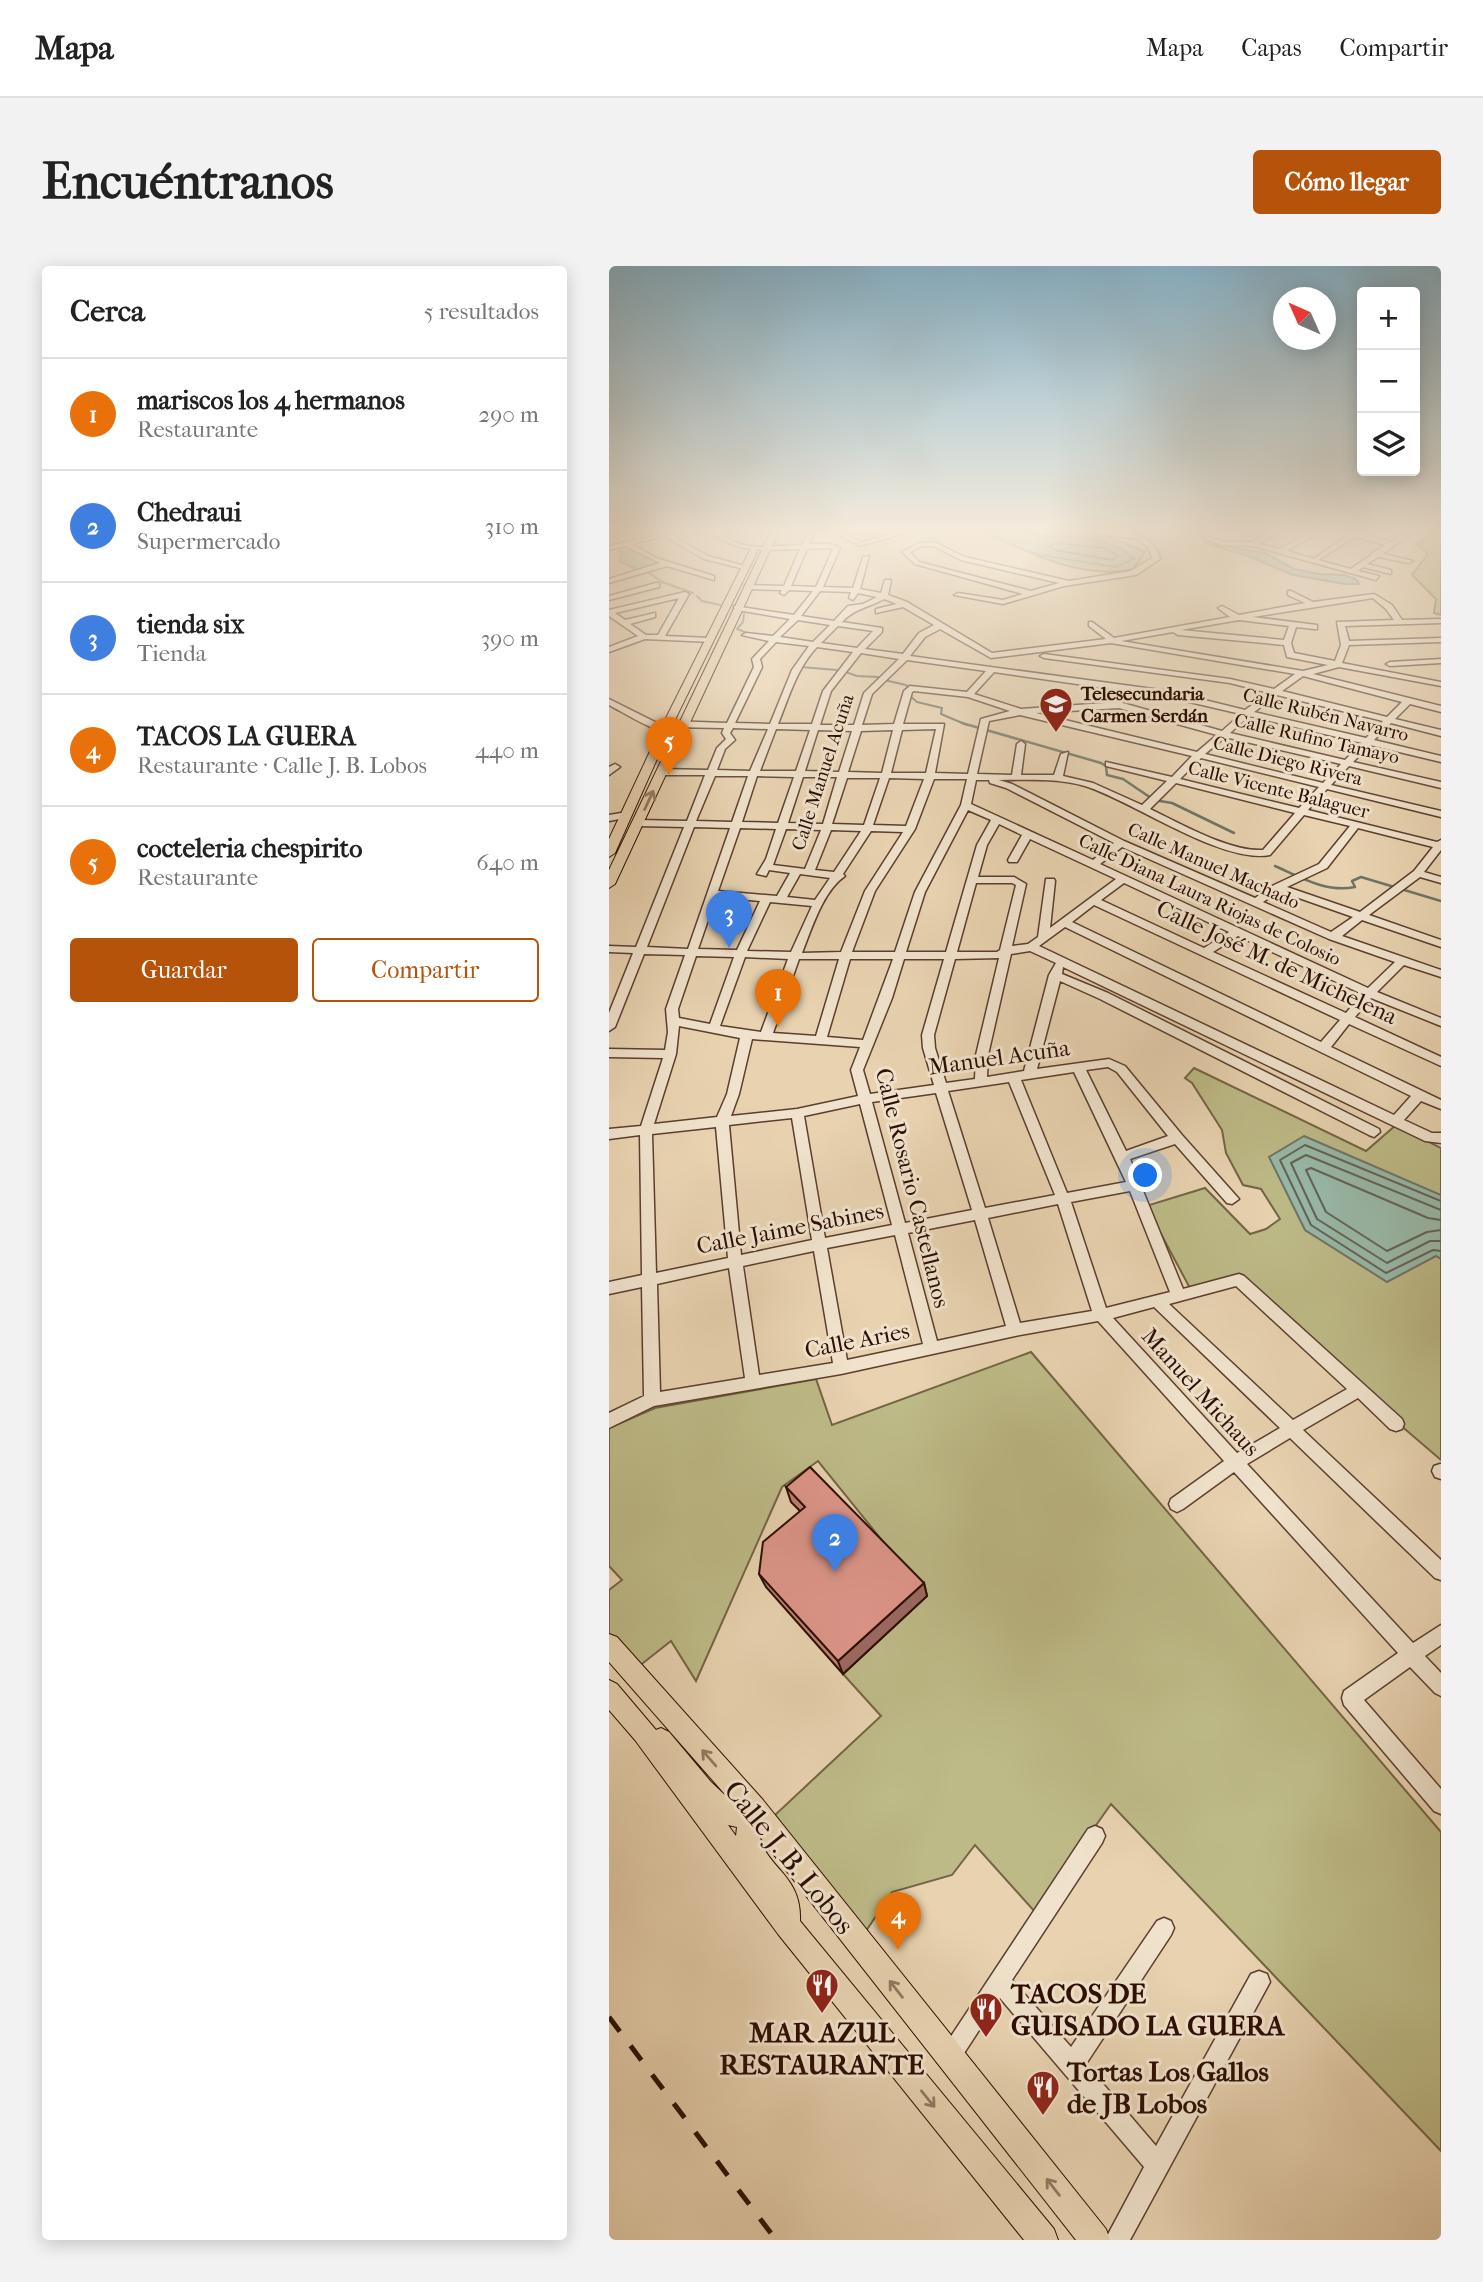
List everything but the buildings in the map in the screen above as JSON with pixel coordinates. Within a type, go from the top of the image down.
[{"type":"main road","points":[[609,853],[717,623]]},
{"type":"main road","points":[[609,884],[730,623]]},
{"type":"main road","name":"Calle J. B. Lobos","points":[[609,1645],[754,1809],[1095,2240]]},
{"type":"main road","name":"Calle J. B. Lobos","points":[[609,1692],[643,1732],[787,1925],[1043,2240]]},
{"type":"main road","points":[[643,1732],[661,1740],[715,1802],[729,1814],[741,1814],[754,1809]]},
{"type":"main road","points":[[754,1809],[748,1837],[752,1848],[788,1900],[787,1925]]},
{"type":"street","points":[[660,638],[669,623]]},
{"type":"street","points":[[609,1027],[721,748],[731,740],[726,733],[758,667],[756,659],[791,623]]},
{"type":"street","points":[[652,1401],[646,1131],[670,1054],[674,1032],[671,1009],[754,773],[801,661],[838,623]]},
{"type":"street","points":[[839,876],[797,870],[764,871],[782,828],[814,727],[833,679],[879,630],[846,623]]},
{"type":"street","points":[[938,623],[965,643],[991,656],[1110,640],[1150,630],[1287,643]]},
{"type":"street","points":[[1168,650],[1176,631],[1200,623]]},
{"type":"street","points":[[1274,623],[1314,627]]},
{"type":"street","points":[[1144,809],[1248,712],[1299,675],[1336,665],[1348,643],[1340,624],[1357,623]]},
{"type":"street","points":[[622,624],[644,637]]},
{"type":"street","points":[[1091,624],[1110,640],[1232,659],[1441,709]]},
{"type":"street","name":"Calle Manuel Acuña","points":[[809,871],[873,685],[904,657],[922,635],[941,625]]},
{"type":"street","points":[[1293,626],[1287,643],[1290,655],[1441,684]]},
{"type":"street","name":"Calle Rubén Navarro","points":[[746,635],[1168,694],[1441,759]]},
{"type":"street","points":[[609,650],[644,637],[709,640]]},
{"type":"street","points":[[1348,643],[1441,640]]},
{"type":"street","points":[[1027,653],[1210,677],[1441,733]]},
{"type":"street","points":[[1395,674],[1386,657],[1403,656]]},
{"type":"street","points":[[939,671],[946,664]]},
{"type":"street","points":[[1086,684],[1101,664]]},
{"type":"street","points":[[1391,664],[1440,665]]},
{"type":"street","points":[[1395,674],[1440,665]]},
{"type":"street","points":[[968,695],[991,670]]},
{"type":"street","points":[[766,1036],[795,956],[818,903],[839,876],[867,829],[886,775],[908,691],[924,688],[932,679]]},
{"type":"street","name":"Calle Diego Rivera","points":[[924,688],[968,695],[1020,712],[1441,814]]},
{"type":"street","points":[[609,702],[667,727],[729,725],[857,728],[940,725],[930,776],[910,829],[870,891],[845,957],[820,1042]]},
{"type":"street","points":[[1300,812],[1365,742],[1408,702]]},
{"type":"street","name":"Calle Rufino Tamayo","points":[[1020,712],[1119,705],[1224,734],[1441,785]]},
{"type":"street","name":"Calle Rosario Castellanos","points":[[932,1349],[857,1070],[886,998],[919,892],[966,804],[975,777],[985,719],[1020,712]]},
{"type":"street","points":[[1016,776],[1021,744]]},
{"type":"street","points":[[1058,778],[1065,754]]},
{"type":"street","name":"Calle Vicente Balaguer","points":[[1109,764],[1440,845]]},
{"type":"street","name":"Calle Manuel Machado","points":[[662,772],[1058,778],[1089,785],[1223,845],[1253,855],[1262,855],[1300,812]]},
{"type":"street","name":"Calle Manuel Machado","points":[[975,777],[1009,786],[1029,799],[1121,843],[1333,936],[1441,974]]},
{"type":"street","name":"Calle Diana Laura Riojas de Colosio","points":[[966,804],[1369,993],[1441,1022]]},
{"type":"street","points":[[609,818],[627,815]]},
{"type":"street","points":[[997,819],[982,845],[953,956],[928,1035],[929,1048],[1016,1330]]},
{"type":"street","points":[[638,823],[910,829]]},
{"type":"street","points":[[1255,903],[1278,887],[1323,866],[1356,825]]},
{"type":"street","points":[[1013,860],[1028,834]]},
{"type":"street","points":[[1094,864],[1121,843]]},
{"type":"street","points":[[1333,936],[1417,873],[1440,845]]},
{"type":"street","points":[[780,901],[797,870]]},
{"type":"street","points":[[1417,873],[1441,880]]},
{"type":"street","points":[[609,949],[845,957],[998,956],[1031,947],[1123,879]]},
{"type":"street","points":[[971,880],[1014,880],[1021,884],[982,1055],[981,1081]]},
{"type":"street","points":[[1043,939],[1050,881]]},
{"type":"street","points":[[1278,887],[1441,944]]},
{"type":"street","points":[[712,894],[818,903]]},
{"type":"street","points":[[714,1028],[740,955],[766,900]]},
{"type":"street","name":"Calle José M. de Michelena","points":[[1094,901],[1441,1062]]},
{"type":"street","points":[[1065,923],[1441,1105]]},
{"type":"street","points":[[1205,952],[1237,932]]},
{"type":"street","points":[[1031,947],[1430,1138],[1441,1138]]},
{"type":"street","points":[[1323,1048],[1369,993],[1403,960]]},
{"type":"street","points":[[1030,1073],[1059,961]]},
{"type":"street","points":[[1055,975],[1104,996],[1374,1132]]},
{"type":"street","points":[[672,1021],[747,1035],[868,1044]]},
{"type":"street","points":[[747,1035],[733,1094],[722,1122],[735,1261],[753,1383]]},
{"type":"street","points":[[609,1053],[670,1054]]},
{"type":"street","name":"Manuel Acuña","points":[[609,1134],[797,1113],[941,1086],[1115,1064],[1177,1138]]},
{"type":"street","points":[[1078,1067],[1122,1157],[1178,1295]]},
{"type":"street","name":"Manuel Michaus","points":[[1013,1076],[1063,1199],[1101,1315],[1441,1687]]},
{"type":"street","points":[[1396,1121],[1419,1095]]},
{"type":"street","points":[[797,1113],[841,1368]]},
{"type":"street","points":[[1122,1157],[1177,1138],[1233,1199]]},
{"type":"street","name":"Calle Jaime Sabines","points":[[609,1288],[820,1244],[1134,1185]]},
{"type":"street","name":"Calle Aries","points":[[609,1421],[652,1401],[841,1368],[1016,1330],[1101,1315],[1239,1279],[1357,1391]]},
{"type":"street","points":[[1158,1302],[1441,1572]]},
{"type":"street","points":[[1177,1504],[1234,1463],[1357,1391],[1396,1424]]},
{"type":"street","points":[[1441,1634],[1351,1698],[1441,1804]]},
{"type":"street","points":[[949,2056],[1095,1836]]},
{"type":"street","points":[[1072,2065],[1164,1927]]},
{"type":"street","points":[[1000,1982],[1158,2165]]},
{"type":"street","points":[[1117,2240],[1259,1982]]},
{"type":"shaded area","points":[[1194,1068],[1366,1151],[1396,1125],[1441,1148],[1441,1460],[1301,1340],[1235,1277],[1191,1290],[1146,1206],[1205,1188],[1250,1234],[1266,1229],[1280,1219],[1261,1189],[1243,1185],[1226,1153],[1222,1130],[1192,1083],[1185,1078]]},
{"type":"shaded area","points":[[1031,1352],[1441,1832],[1441,2151],[1111,1804],[1035,1912],[975,1845],[952,1875],[892,1892],[864,1934],[775,1815],[881,1716],[843,1674],[927,1596],[818,1461],[782,1487],[696,1681],[671,1641],[638,1667],[609,1636],[609,1590],[622,1580],[609,1566],[609,1428],[655,1408],[816,1379],[832,1425]]},
{"type":"water","points":[[1304,1136],[1441,1195],[1441,1259],[1436,1256],[1387,1282],[1305,1230],[1269,1157]]},
{"type":"waterway","points":[[742,623],[737,629],[750,634]]},
{"type":"waterway","points":[[801,667],[837,670]]},
{"type":"waterway","points":[[843,671],[857,676],[878,677]]},
{"type":"waterway","points":[[884,680],[906,685],[910,689]]},
{"type":"waterway","points":[[910,696],[917,702],[942,708],[941,714],[963,723]]},
{"type":"waterway","points":[[963,723],[1101,763],[1106,766],[1107,775],[1123,779],[1154,800],[1172,803],[1234,833]]},
{"type":"waterway","points":[[963,723],[967,725]]},
{"type":"waterway","points":[[1275,866],[1324,886],[1355,887],[1352,881],[1361,877],[1441,901]]},
{"type":"railway","points":[[609,2017],[776,2240]]},
{"type":"place","name":"Telesecundaria Carmen Serdán","points":[[1056,734]]},
{"type":"place","name":"cocteleria chespirito","points":[[669,775]]},
{"type":"place","name":"tienda six","points":[[729,948]]},
{"type":"place","name":"mariscos los 4 hermanos","points":[[778,1027]]},
{"type":"place","name":"Chedraui","points":[[835,1572]]},
{"type":"place","name":"TACOS LA GUERA","points":[[898,1950]]},
{"type":"place","name":"MAR AZUL RESTAURANTE","points":[[822,2015]]},
{"type":"place","name":"TACOS DE GUISADO LA GUERA","points":[[986,2039]]},
{"type":"place","name":"Tortas Los Gallos de JB Lobos","points":[[1043,2117]]}]
